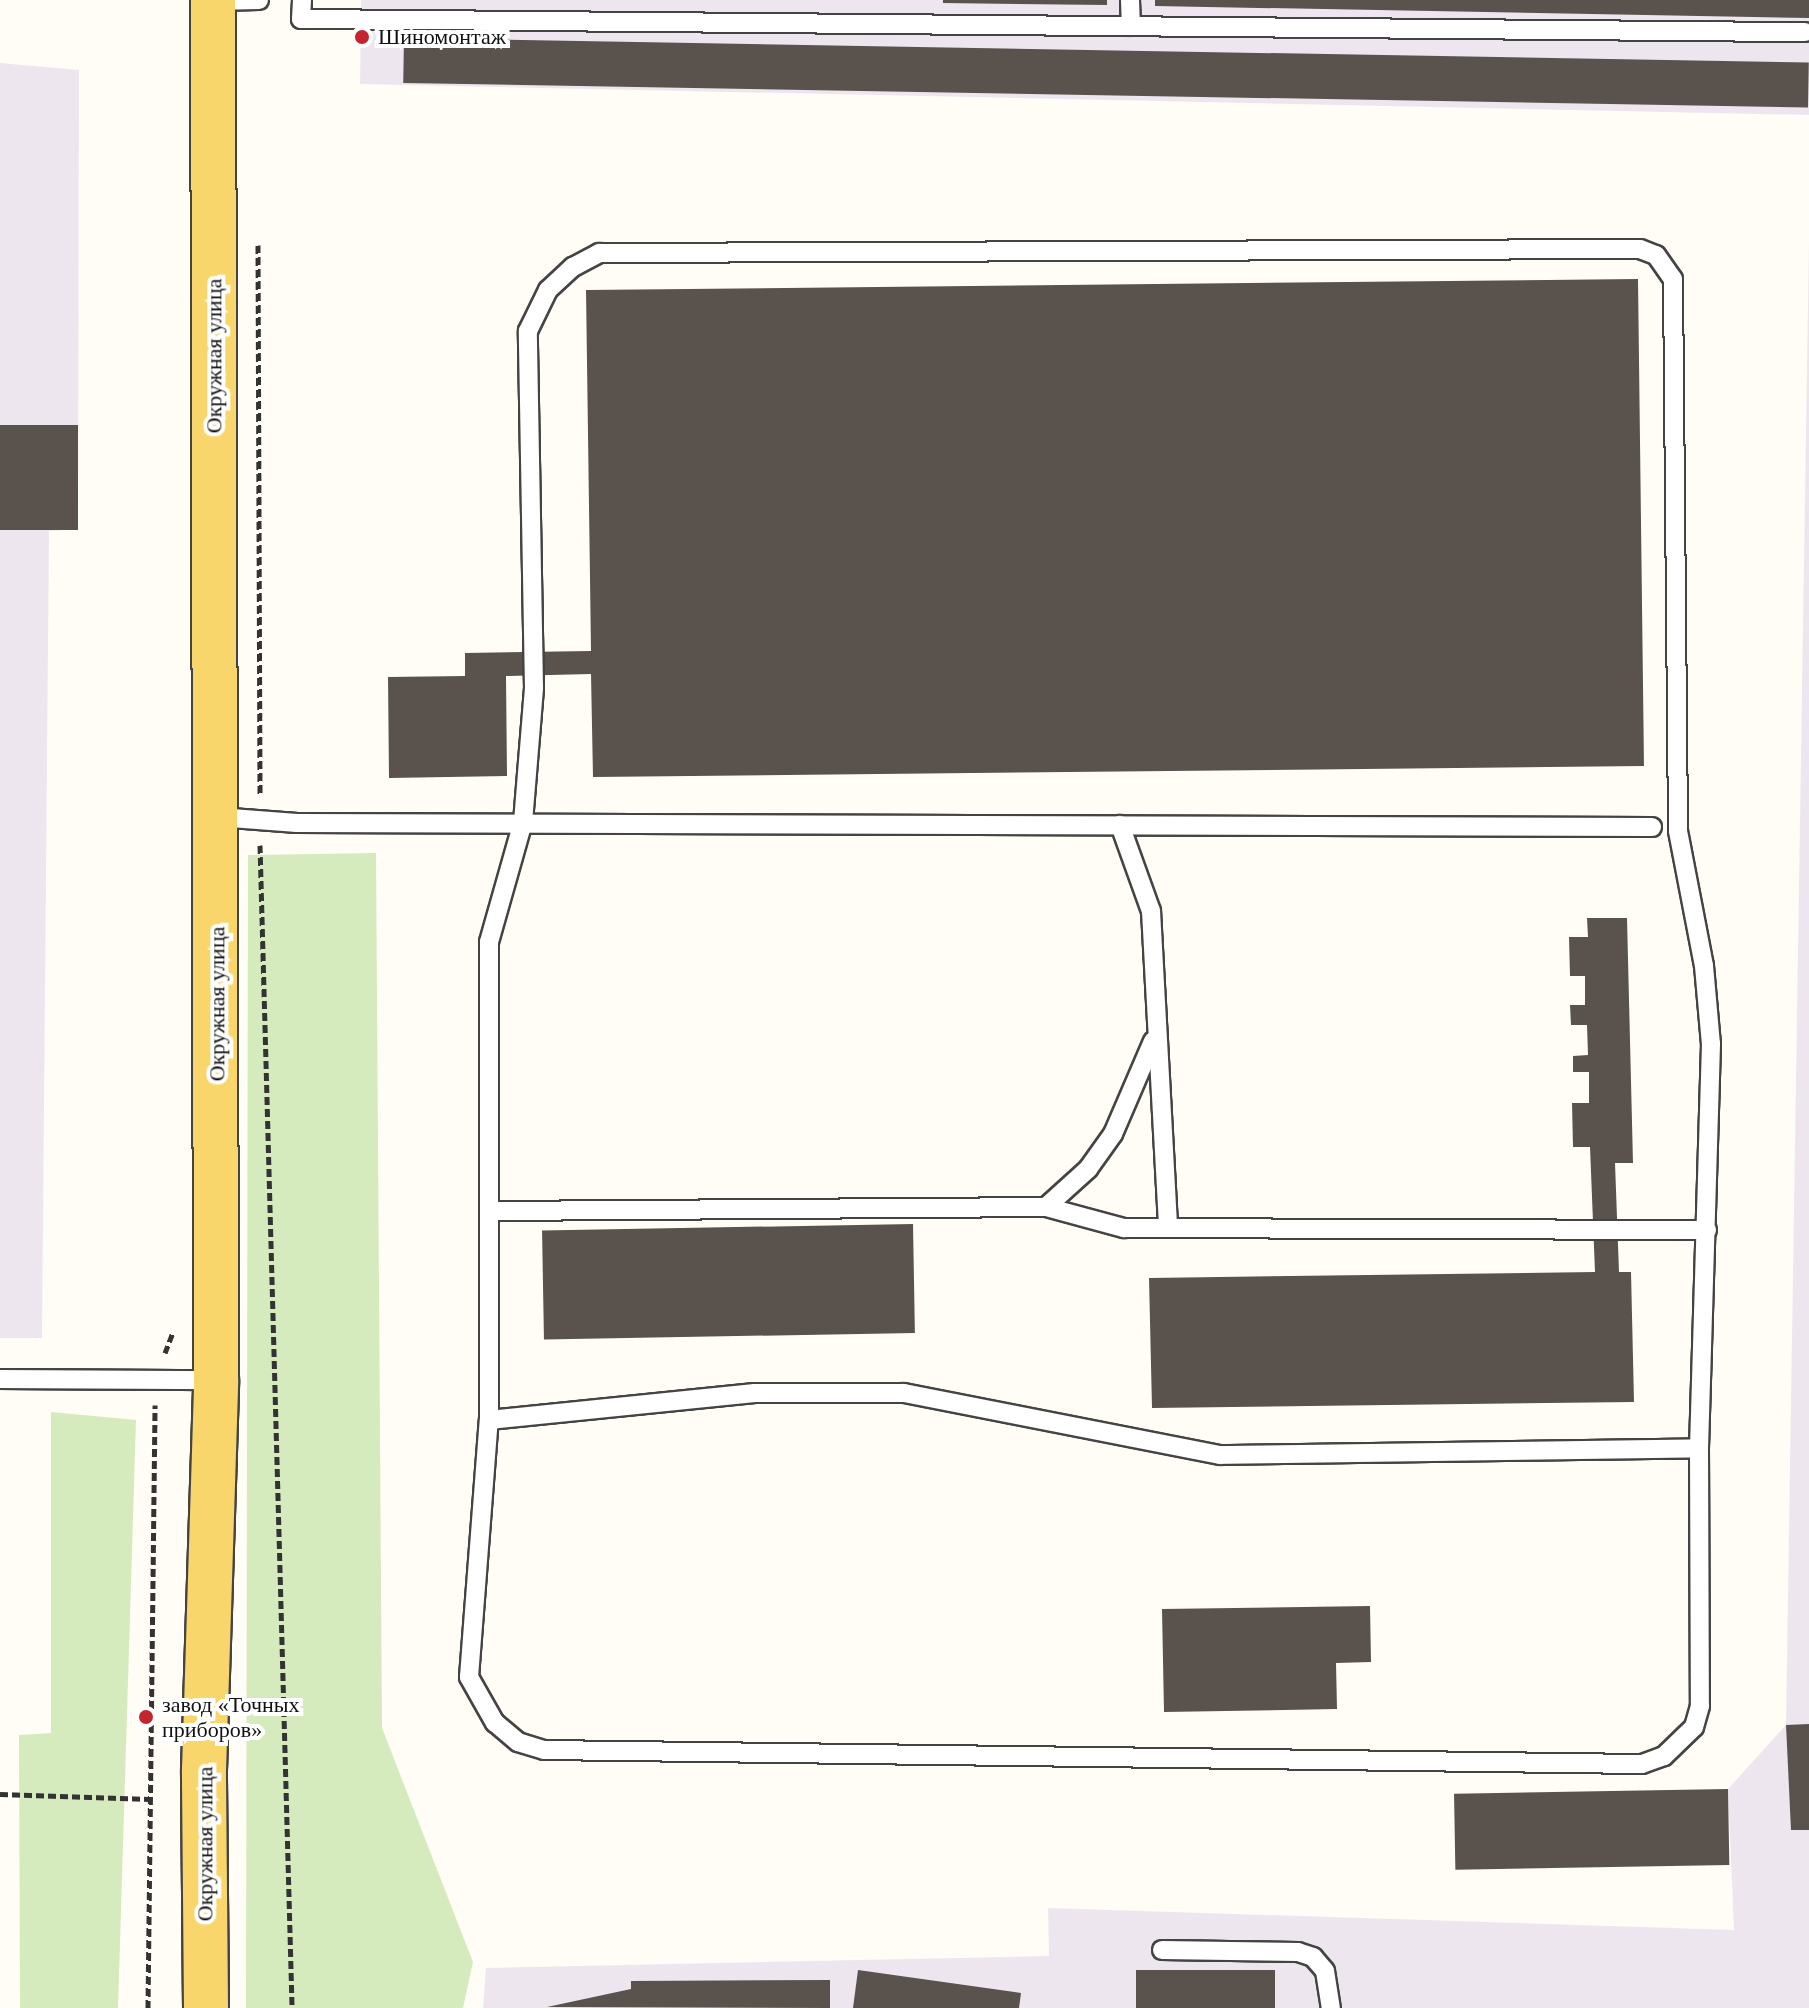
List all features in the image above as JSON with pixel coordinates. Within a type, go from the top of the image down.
[{"type":"main road","name":"Окружная улица","points":[[206,2008],[204,1770],[239,819],[213,0]]},
{"type":"lane","points":[[213,0],[259,0]]},
{"type":"lane","points":[[302,0],[301,19],[1805,32]]},
{"type":"lane","points":[[1130,0],[1131,26]]},
{"type":"lane","points":[[1640,249],[1656,255],[1673,279],[1678,831],[1704,966],[1711,1044],[1699,1448],[1700,1706],[1694,1727],[1681,1742],[1642,1764],[544,1750],[518,1742],[495,1723],[469,1677],[489,1420],[491,1211],[489,942],[523,822],[534,688],[528,331],[548,290],[586,258],[599,253],[1640,249]]},
{"type":"lane","points":[[239,819],[1652,827]]},
{"type":"lane","points":[[1120,825],[1151,911],[1168,1228]]},
{"type":"lane","points":[[1046,1207],[1088,1169],[1113,1134],[1156,1033]]},
{"type":"lane","points":[[491,1211],[1046,1207],[1101,1225],[1168,1228],[1707,1230]]},
{"type":"lane","points":[[0,1379],[216,1380]]},
{"type":"lane","points":[[489,1420],[755,1393],[904,1393],[1220,1455],[1699,1448]]},
{"type":"lane","points":[[1162,1950],[1298,1952],[1313,1957],[1325,1971],[1331,2008]]},
{"type":"path","points":[[258,238],[239,819],[292,2008]]},
{"type":"path","points":[[148,2008],[155,1380]]},
{"type":"path","points":[[0,1794],[150,1799]]},
{"type":"shaded area","points":[[361,0],[1809,0],[1809,115],[360,84]]},
{"type":"shaded area","points":[[0,63],[79,70],[78,529],[49,531],[42,1338],[0,1338]]},
{"type":"shaded area","points":[[1809,240],[1809,2008],[483,2008],[486,1968],[1049,1956],[1048,1908],[1734,1930],[1728,1789],[1786,1725]]},
{"type":"green space","points":[[376,853],[382,1728],[473,1962],[463,2008],[246,2008],[248,855]]},
{"type":"green space","points":[[51,1412],[136,1420],[118,2008],[20,2008],[19,1735],[51,1733]]},
{"type":"building","points":[[943,0],[1107,0],[1107,5],[943,3]]},
{"type":"building","points":[[1155,0],[1809,0],[1809,18],[1155,6]]},
{"type":"building","points":[[404,38],[1809,63],[1808,108],[403,83]]},
{"type":"building","points":[[1638,279],[1644,766],[593,777],[591,674],[506,676],[507,776],[389,778],[388,677],[465,676],[465,653],[591,651],[586,290]]},
{"type":"building","points":[[0,425],[78,425],[78,530],[0,530]]},
{"type":"building","points":[[1587,918],[1627,918],[1633,1163],[1615,1163],[1619,1272],[1631,1272],[1634,1402],[1152,1408],[1149,1278],[1595,1272],[1590,1147],[1573,1147],[1572,1103],[1589,1103],[1589,1072],[1573,1072],[1573,1056],[1588,1055],[1587,1025],[1571,1025],[1570,1005],[1585,1005],[1585,976],[1570,976],[1569,937],[1588,937]]},
{"type":"building","points":[[913,1224],[915,1333],[544,1339],[542,1230]]},
{"type":"building","points":[[1370,1606],[1371,1662],[1336,1663],[1337,1709],[1164,1712],[1162,1609]]},
{"type":"building","points":[[1809,1724],[1809,1830],[1791,1830],[1786,1725]]},
{"type":"building","points":[[1728,1789],[1729,1865],[1455,1870],[1454,1794]]},
{"type":"building","points":[[858,1970],[1021,1993],[1019,2008],[853,2008]]},
{"type":"building","points":[[1136,1970],[1275,1970],[1275,2008],[1136,2008]]},
{"type":"building","points":[[830,1980],[830,2008],[547,2007],[631,1989],[631,1981]]},
{"type":"place","name":"Шиномонтаж","points":[[362,37]]},
{"type":"place","name":"завод «Точных приборов»","points":[[146,1717]]}]
